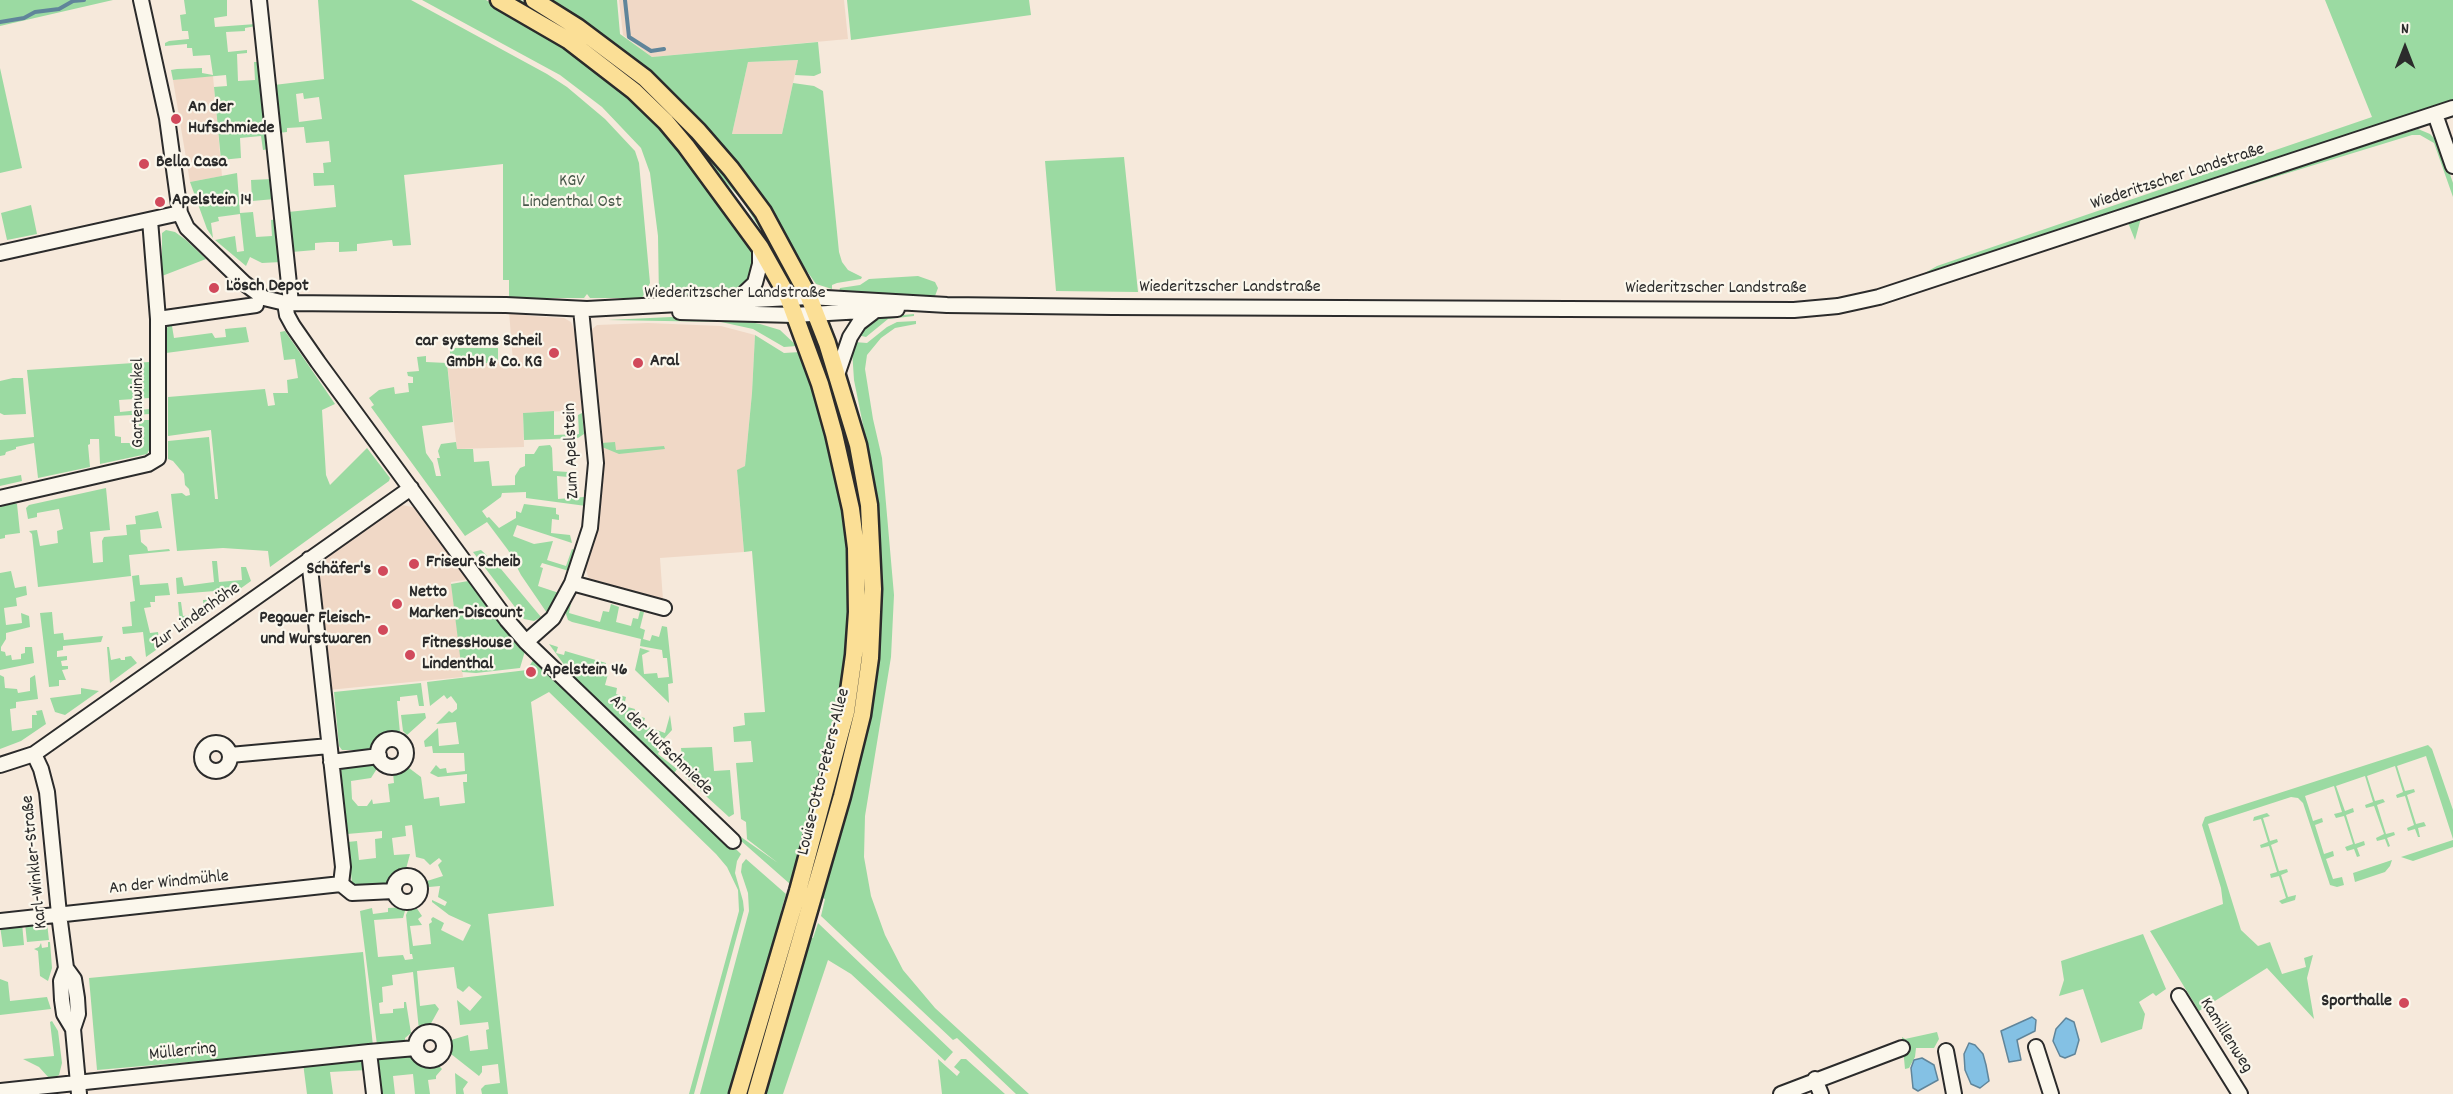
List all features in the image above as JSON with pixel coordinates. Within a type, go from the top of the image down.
[{"type":"main road","name":"Louise-Otto-Peters-Allee","points":[[500,0],[568,40],[634,91],[666,122],[686,146],[760,247],[788,297],[820,384],[851,509],[857,573],[854,655],[846,712],[796,898],[738,1094]]},
{"type":"main road","name":"Louise-Otto-Peters-Allee","points":[[534,0],[609,49],[645,78],[698,131],[763,212],[809,297],[837,375],[858,445],[873,542],[873,624],[860,725],[756,1094]]},
{"type":"street","points":[[141,0],[167,118],[180,213],[187,228],[244,283],[264,298],[288,303]]},
{"type":"street","name":"An der Hufschmiede","points":[[259,0],[288,303],[287,315],[305,344],[507,620],[526,642],[733,841]]},
{"type":"street","name":"Wiederitzscher Landstraße","points":[[588,309],[788,297],[947,305],[1794,310],[1838,306],[1879,297],[2453,108]]},
{"type":"street","points":[[2435,114],[2453,166]]},
{"type":"street","points":[[0,253],[180,213]]},
{"type":"street","name":"Gartenwinkel","points":[[0,498],[156,461],[159,454],[158,319],[150,220]]},
{"type":"street","points":[[736,300],[754,283],[760,264],[760,247]]},
{"type":"street","name":"Wiederitzscher Landstraße","points":[[288,303],[506,305],[623,313],[700,312],[794,315],[947,305]]},
{"type":"street","points":[[158,319],[256,305]]},
{"type":"street","name":"Zum Apelstein","points":[[526,642],[553,618],[572,583],[591,528],[596,463],[588,309]]},
{"type":"street","points":[[837,375],[850,337],[859,323],[876,310]]},
{"type":"street","name":"Zur Lindenhöhe","points":[[0,765],[34,754],[411,488]]},
{"type":"street","points":[[309,559],[343,867],[341,884]]},
{"type":"street","points":[[572,583],[664,608]]},
{"type":"street","points":[[230,756],[329,746]]},
{"type":"street","name":"Karl-Winkler-Straße","points":[[34,754],[48,792],[66,968],[74,980],[77,998],[78,1014],[73,1029],[79,1088]]},
{"type":"street","points":[[331,762],[379,756]]},
{"type":"street","name":"An der Windmühle","points":[[0,921],[341,884],[352,893],[394,891]]},
{"type":"street","name":"Kamillenweg","points":[[2179,996],[2240,1094]]},
{"type":"street","points":[[2036,1047],[2051,1094]]},
{"type":"street","name":"Müllerring","points":[[0,1091],[79,1088],[416,1048]]},
{"type":"street","points":[[1781,1094],[1815,1079],[1902,1048]]},
{"type":"street","points":[[1946,1051],[1954,1094]]},
{"type":"street","points":[[369,1053],[374,1094]]},
{"type":"street","points":[[1815,1079],[1821,1094]]},
{"type":"shaded area","points":[[619,0],[844,0],[848,39],[652,57],[623,35]]},
{"type":"shaded area","points":[[798,60],[782,134],[732,134],[748,62]]},
{"type":"shaded area","points":[[213,76],[222,176],[190,182],[173,80]]},
{"type":"shaded area","points":[[509,311],[531,316],[564,318],[571,322],[577,337],[585,410],[523,413],[524,447],[457,449],[447,363],[513,362]]},
{"type":"shaded area","points":[[648,323],[721,326],[755,335],[745,466],[737,471],[744,552],[660,558],[663,600],[594,583],[588,577],[586,569],[598,515],[602,477],[588,344],[591,330],[597,325]]},
{"type":"shaded area","points":[[402,505],[417,508],[470,576],[465,580],[451,582],[463,677],[328,690],[317,565],[320,558],[366,525]]},
{"type":"green space","points":[[0,0],[113,0],[0,26]]},
{"type":"green space","points":[[184,0],[227,0],[227,16],[214,18],[215,27],[256,24],[256,26],[245,28],[245,31],[226,32],[228,52],[247,50],[247,53],[237,54],[238,81],[255,80],[254,62],[259,62],[268,149],[263,150],[261,136],[240,138],[241,158],[221,160],[214,87],[227,86],[226,75],[173,80],[171,70],[177,69],[202,68],[202,73],[213,75],[210,55],[193,56],[192,48],[187,48],[187,44],[165,46],[165,43],[169,41],[189,39],[188,31],[182,31],[180,15],[186,14]]},
{"type":"green space","name":"KGV Lindenthal Ost","points":[[318,0],[411,0],[567,87],[605,119],[635,151],[639,163],[650,283],[642,298],[590,298],[587,294],[584,298],[509,298],[509,280],[503,280],[503,164],[404,175],[411,245],[393,246],[392,240],[357,244],[357,251],[339,252],[339,242],[328,242],[315,243],[315,250],[292,252],[288,212],[336,207],[334,185],[314,186],[313,173],[324,173],[323,163],[331,162],[329,141],[306,143],[304,127],[287,128],[287,132],[278,133],[274,85],[324,79]],"holes":[[[303,93],[304,99],[319,97],[322,119],[299,122],[296,94]]]},
{"type":"green space","points":[[422,0],[486,0],[548,35],[620,88],[673,139],[722,206],[752,250],[753,277],[737,292],[729,294],[659,299],[658,236],[650,173],[641,148],[602,107],[560,75]]},
{"type":"green space","points":[[516,0],[521,0],[536,8],[588,42],[660,101],[722,168],[760,221],[791,279],[742,200],[715,171],[679,125],[574,35]]},
{"type":"green space","points":[[549,0],[617,0],[620,34],[652,57],[818,42],[821,73],[814,76],[795,75],[798,60],[748,62],[732,134],[782,134],[793,83],[814,86],[823,91],[839,252],[848,270],[862,277],[861,279],[837,283],[832,285],[832,289],[816,284],[769,207],[738,165],[699,119],[651,73],[609,39]]},
{"type":"green space","points":[[847,0],[1029,0],[1031,15],[851,40]]},
{"type":"green space","points":[[2325,0],[2453,0],[2453,101],[1916,278],[1937,266],[2372,117]]},
{"type":"green space","points":[[0,68],[22,168],[0,173]]},
{"type":"green space","points":[[2418,129],[2430,134],[2439,143],[2453,183],[2453,197],[2434,143],[2420,135],[2412,135],[2141,218],[2135,240],[2127,220]]},
{"type":"green space","points":[[1124,157],[1138,292],[1056,291],[1045,161]]},
{"type":"green space","points":[[237,173],[240,213],[253,212],[256,237],[272,236],[271,220],[277,219],[281,262],[262,263],[250,257],[246,266],[215,240],[235,236],[237,252],[244,251],[240,214],[218,217],[219,221],[211,223],[213,238],[207,229],[190,182]]},
{"type":"green space","points":[[272,179],[275,199],[252,201],[251,180]]},
{"type":"green space","points":[[31,205],[37,234],[7,240],[1,213]]},
{"type":"green space","points":[[166,230],[175,232],[206,259],[162,276],[162,233]]},
{"type":"green space","points":[[918,276],[935,282],[938,288],[935,296],[839,291],[840,288],[860,285],[869,279]]},
{"type":"green space","points":[[914,314],[914,316],[888,319],[866,337],[857,335],[881,317]]},
{"type":"green space","points":[[671,317],[734,319],[760,324],[780,330],[797,346],[784,347],[753,329],[721,322],[608,320]]},
{"type":"green space","points":[[916,321],[916,324],[895,328],[881,338],[867,355],[865,369],[882,458],[894,595],[891,657],[865,816],[864,857],[871,896],[885,935],[903,970],[935,1008],[1029,1094],[1016,1094],[957,1038],[953,1040],[821,916],[825,899],[821,897],[867,729],[877,674],[881,613],[879,526],[874,480],[854,380],[852,350],[854,342],[867,343],[897,322]]},
{"type":"green space","points":[[168,326],[172,326],[174,338],[212,333],[215,338],[226,337],[225,329],[246,327],[249,342],[166,353]]},
{"type":"green space","points":[[285,331],[335,404],[322,410],[326,475],[330,485],[367,448],[390,478],[389,481],[270,567],[268,551],[223,548],[177,551],[171,494],[190,495],[185,485],[184,474],[173,461],[168,459],[168,441],[209,437],[215,499],[218,499],[211,430],[168,436],[168,397],[265,389],[268,406],[275,405],[273,393],[288,393],[287,380],[298,378],[295,359],[284,360],[280,332]]},
{"type":"green space","points":[[755,335],[784,353],[800,352],[819,404],[846,513],[851,607],[843,689],[825,773],[790,884],[740,840],[741,837],[778,863],[747,839],[746,822],[741,819],[736,763],[753,762],[751,741],[734,742],[733,727],[745,725],[744,713],[765,712],[752,551],[744,552],[737,470],[745,466]]},
{"type":"green space","points":[[818,345],[858,473],[867,537],[869,585],[865,655],[853,730],[806,899],[803,896],[849,732],[860,674],[864,618],[865,566],[859,511],[838,420],[814,347]]},
{"type":"green space","points":[[450,348],[498,348],[498,363],[450,363]]},
{"type":"green space","points":[[426,356],[426,362],[447,363],[453,422],[422,426],[426,453],[433,463],[436,476],[441,476],[437,458],[440,458],[438,451],[441,444],[456,442],[457,449],[473,449],[474,462],[489,461],[492,486],[515,485],[515,476],[520,468],[525,466],[525,454],[534,454],[539,446],[550,445],[553,471],[568,472],[568,477],[557,476],[558,499],[584,497],[584,490],[587,490],[586,506],[526,498],[526,492],[502,493],[501,497],[482,511],[499,528],[516,518],[516,511],[521,513],[524,504],[556,508],[559,520],[552,519],[551,533],[570,535],[572,543],[517,525],[513,536],[534,544],[553,541],[547,560],[566,566],[572,549],[577,551],[569,571],[542,563],[540,567],[543,568],[538,586],[559,593],[547,613],[521,575],[508,550],[487,522],[465,536],[371,407],[374,405],[369,398],[379,390],[394,387],[395,394],[409,392],[408,383],[413,383],[413,377],[408,376],[407,372],[419,371],[417,357]]},
{"type":"green space","points":[[149,362],[149,398],[119,400],[120,412],[150,409],[150,414],[114,416],[115,436],[121,437],[121,443],[143,443],[142,426],[139,426],[138,420],[150,420],[150,448],[147,454],[100,464],[99,439],[90,439],[88,445],[90,467],[38,478],[34,443],[16,447],[0,456],[0,440],[34,437],[27,370]]},
{"type":"green space","points":[[23,378],[26,414],[4,415],[0,413],[0,381]]},
{"type":"green space","points":[[554,411],[554,435],[579,434],[578,415],[582,413],[584,434],[578,438],[524,440],[523,413]]},
{"type":"green space","points":[[615,442],[616,450],[664,446],[665,449],[619,454],[602,447],[601,443]]},
{"type":"green space","points":[[21,475],[22,481],[0,486],[0,479]]},
{"type":"green space","points":[[106,488],[110,530],[90,532],[93,563],[103,562],[102,541],[104,537],[127,535],[126,525],[136,524],[135,516],[158,511],[162,528],[140,530],[141,542],[148,551],[169,549],[170,551],[129,555],[131,576],[38,587],[32,534],[29,531],[37,530],[40,546],[58,543],[57,531],[63,529],[59,509],[37,513],[37,517],[28,519],[26,508],[29,505]]},
{"type":"green space","points":[[17,504],[20,533],[5,535],[5,538],[0,539],[0,507]]},
{"type":"green space","points":[[481,550],[501,569],[541,617],[534,621],[524,619],[473,552]]},
{"type":"green space","points":[[212,561],[217,561],[219,582],[242,580],[241,567],[246,567],[251,581],[183,630],[180,625],[178,602],[181,602],[183,616],[193,615],[194,610],[204,609],[203,600],[216,599],[215,591],[177,594],[176,578],[182,577],[184,586],[214,582]]},
{"type":"green space","points":[[11,571],[15,588],[26,586],[27,595],[16,598],[17,606],[4,608],[6,625],[22,623],[21,613],[29,616],[30,627],[6,633],[1,651],[5,652],[6,656],[11,655],[12,660],[21,659],[21,654],[25,653],[25,647],[32,647],[34,663],[0,670],[0,573]]},
{"type":"green space","points":[[139,575],[140,585],[168,583],[170,595],[155,596],[155,602],[150,602],[151,607],[144,608],[150,633],[158,632],[159,639],[173,638],[146,657],[143,632],[123,634],[122,627],[132,626],[130,602],[135,601],[132,576]]},
{"type":"green space","points":[[474,580],[525,651],[520,668],[476,673],[462,672],[451,584]]},
{"type":"green space","points":[[571,603],[569,613],[600,622],[603,611],[609,612],[611,604],[619,607],[616,622],[631,626],[633,618],[638,619],[640,611],[644,612],[640,628],[645,630],[643,639],[650,641],[652,635],[659,637],[662,626],[667,627],[673,683],[668,684],[669,703],[635,670],[640,648],[650,651],[642,655],[644,674],[657,673],[658,678],[669,677],[667,658],[663,658],[662,650],[640,646],[641,639],[568,620],[565,611]]},
{"type":"green space","points":[[52,612],[54,634],[63,633],[64,640],[103,636],[101,642],[63,646],[63,650],[57,651],[57,657],[67,656],[67,660],[61,661],[62,666],[68,666],[68,669],[62,670],[66,680],[59,680],[59,686],[49,687],[40,613]]},
{"type":"green space","points":[[549,644],[558,647],[556,653],[564,655],[565,651],[606,663],[604,673],[608,674],[605,685],[617,688],[616,694],[626,697],[624,706],[635,709],[634,715],[645,718],[643,725],[665,733],[670,715],[672,730],[661,742],[658,754],[677,769],[673,775],[567,675],[568,670]]},
{"type":"green space","points":[[107,647],[109,647],[111,660],[120,658],[125,660],[125,657],[131,656],[137,663],[110,683]]},
{"type":"green space","points":[[535,657],[741,854],[735,873],[744,910],[694,1094],[689,1094],[739,911],[738,890],[727,867],[716,854],[549,692],[531,702],[554,906],[488,914],[508,1094],[482,1094],[481,1089],[485,1085],[500,1083],[498,1064],[482,1066],[479,1076],[451,1054],[451,1040],[468,1035],[470,1051],[488,1049],[486,1030],[489,1029],[488,1022],[460,1025],[457,1000],[470,1011],[482,997],[469,986],[463,992],[457,988],[454,967],[417,971],[420,1006],[435,1004],[439,1009],[429,1027],[419,1030],[413,972],[392,975],[393,985],[382,987],[383,1002],[379,1003],[380,1014],[393,1013],[393,1009],[404,1008],[404,1002],[406,1002],[411,1033],[405,1038],[405,1042],[377,1045],[360,911],[372,908],[373,914],[388,912],[388,908],[406,907],[403,918],[374,920],[378,957],[403,955],[405,960],[413,959],[410,954],[406,915],[409,908],[416,907],[422,916],[418,919],[422,925],[410,926],[413,946],[431,944],[429,924],[433,917],[444,923],[441,930],[463,941],[471,925],[449,915],[432,902],[432,900],[445,906],[447,902],[438,897],[440,886],[429,887],[427,881],[443,876],[438,865],[442,861],[439,858],[430,865],[424,859],[416,857],[412,825],[405,826],[406,836],[392,838],[394,855],[410,854],[406,869],[397,872],[386,884],[359,886],[352,883],[348,842],[357,841],[359,860],[376,858],[375,839],[382,838],[382,831],[347,834],[341,770],[346,765],[367,763],[378,767],[371,778],[351,781],[352,799],[358,806],[367,806],[372,799],[373,804],[390,802],[388,784],[394,783],[393,773],[409,768],[421,777],[424,799],[439,797],[440,806],[465,803],[463,782],[467,782],[467,774],[438,777],[430,773],[436,765],[440,769],[446,768],[447,773],[465,771],[464,753],[433,753],[432,746],[425,747],[424,741],[438,728],[439,746],[459,744],[456,722],[436,724],[449,711],[452,713],[457,709],[457,704],[451,696],[447,699],[444,695],[430,706],[427,682],[527,670]]},
{"type":"green space","points":[[0,675],[4,677],[5,688],[17,689],[18,693],[30,691],[30,678],[35,675],[38,699],[16,702],[16,708],[10,709],[12,731],[32,728],[32,715],[37,715],[36,711],[42,710],[46,724],[21,741],[0,749]]},
{"type":"green space","points":[[421,683],[424,706],[419,706],[417,695],[400,697],[400,701],[397,701],[400,733],[384,737],[371,750],[342,750],[339,746],[334,692]]},
{"type":"green space","points":[[81,688],[99,691],[65,715],[55,712],[50,698],[81,694]]},
{"type":"green space","points":[[425,713],[426,718],[407,735],[403,731],[401,715]]},
{"type":"green space","points":[[2428,745],[2432,749],[2453,810],[2453,839],[2426,756],[2397,766],[2405,791],[2414,789],[2415,792],[2407,795],[2416,824],[2424,822],[2426,826],[2418,828],[2420,837],[2415,829],[2408,831],[2407,828],[2414,825],[2405,796],[2397,798],[2396,795],[2403,792],[2395,766],[2367,776],[2375,801],[2383,799],[2385,802],[2377,805],[2386,834],[2394,832],[2395,835],[2387,838],[2390,846],[2388,847],[2385,839],[2377,841],[2376,838],[2384,834],[2374,806],[2366,808],[2365,805],[2373,802],[2365,776],[2336,786],[2345,811],[2353,808],[2354,812],[2346,815],[2355,844],[2364,841],[2365,845],[2357,848],[2360,856],[2357,857],[2354,849],[2347,851],[2345,847],[2353,844],[2344,816],[2336,818],[2334,814],[2342,812],[2334,786],[2305,796],[2313,821],[2322,818],[2323,822],[2315,825],[2324,854],[2333,851],[2334,856],[2326,859],[2333,879],[2342,877],[2344,885],[2337,887],[2330,885],[2303,803],[2298,798],[2291,797],[2208,824],[2241,930],[2258,946],[2270,942],[2282,974],[2306,967],[2304,958],[2313,955],[2307,978],[2314,1019],[2267,968],[2199,1011],[2150,931],[2223,904],[2221,888],[2202,825],[2205,817]]},
{"type":"green space","points":[[712,747],[714,771],[730,770],[734,814],[729,817],[684,776],[681,748]]},
{"type":"green space","points":[[2267,813],[2270,816],[2263,818],[2270,841],[2277,839],[2278,842],[2271,845],[2279,871],[2287,869],[2288,872],[2281,875],[2288,897],[2296,895],[2295,900],[2282,904],[2279,901],[2286,898],[2279,876],[2271,878],[2270,874],[2277,872],[2269,846],[2261,848],[2260,845],[2268,842],[2261,819],[2253,821],[2254,817]]},
{"type":"green space","points":[[2453,840],[2453,847],[2413,861],[2401,857]]},
{"type":"green space","points":[[746,859],[786,894],[781,911],[785,912],[732,1094],[700,1094],[749,911],[748,893],[741,872],[742,864]]},
{"type":"green space","points":[[2392,860],[2385,872],[2355,882],[2353,873]]},
{"type":"green space","points":[[22,923],[24,945],[3,947],[0,926]]},
{"type":"green space","points":[[25,923],[47,923],[49,940],[27,942]]},
{"type":"green space","points":[[818,923],[953,1052],[945,1061],[851,974],[828,960],[783,1094],[764,1094],[810,937],[813,938]]},
{"type":"green space","points":[[2143,934],[2166,989],[2156,996],[2153,993],[2139,1002],[2145,1014],[2142,1029],[2101,1043],[2083,989],[2059,996],[2064,980],[2061,961]]},
{"type":"green space","points":[[48,942],[50,942],[52,968],[48,981],[40,976],[38,951],[34,949],[41,943],[42,948],[48,947]]},
{"type":"green space","points":[[363,952],[373,1046],[97,1070],[89,978]]},
{"type":"green space","points":[[0,979],[8,982],[10,1001],[47,997],[51,1009],[0,1015]]},
{"type":"green space","points":[[52,1021],[58,1031],[62,1063],[59,1075],[49,1078],[39,1067],[23,1059],[54,1056],[50,1022]]},
{"type":"green space","points":[[1937,1032],[1939,1039],[1934,1048],[1916,1048],[1915,1057],[1909,1068],[1905,1069],[1902,1037],[1905,1039]]},
{"type":"green space","points":[[409,1054],[422,1064],[438,1065],[442,1069],[436,1079],[428,1080],[430,1094],[415,1094],[413,1074],[393,1076],[395,1094],[381,1094],[378,1061],[386,1055]]},
{"type":"green space","points":[[350,1058],[361,1062],[367,1070],[330,1072],[333,1094],[307,1094],[303,1063],[318,1062],[323,1065],[345,1063]]},
{"type":"green space","points":[[938,1059],[957,1076],[960,1072],[954,1067],[961,1059],[966,1059],[1005,1094],[942,1094]]},
{"type":"green space","points":[[455,1073],[468,1082],[463,1089],[464,1094],[456,1094]]},
{"type":"water","points":[[2032,1017],[2036,1020],[2035,1031],[2017,1040],[2021,1060],[2009,1062],[2001,1031]]},
{"type":"water","points":[[2066,1018],[2074,1022],[2079,1040],[2075,1054],[2065,1058],[2060,1056],[2053,1041],[2056,1029]]},
{"type":"water","points":[[1969,1043],[1975,1045],[1983,1054],[1986,1065],[1989,1081],[1980,1088],[1971,1084],[1965,1070],[1964,1054]]},
{"type":"water","points":[[1922,1058],[1934,1065],[1938,1080],[1918,1091],[1913,1088],[1911,1068],[1914,1060]]},
{"type":"waterway","points":[[0,22],[24,18],[35,12],[59,9],[73,1],[84,0]]},
{"type":"waterway","points":[[625,0],[629,37],[651,51],[664,49]]},
{"type":"place","name":"An der Hufschmiede","points":[[176,119]]},
{"type":"place","name":"Bella Casa","points":[[144,164]]},
{"type":"place","name":"Apelstein 14","points":[[160,202]]},
{"type":"place","name":"Lösch Depot","points":[[214,288]]},
{"type":"place","name":"car systems Scheil GmbH & Co. KG","points":[[554,353]]},
{"type":"place","name":"Aral","points":[[638,363]]},
{"type":"place","name":"Friseur Scheib","points":[[414,564]]},
{"type":"place","name":"Schäfer's","points":[[383,571]]},
{"type":"place","name":"Netto Marken-Discount","points":[[397,604]]},
{"type":"place","name":"Pegauer Fleisch- und Wurstwaren","points":[[383,630]]},
{"type":"place","name":"FitnessHouse Lindenthal","points":[[410,655]]},
{"type":"place","name":"Apelstein 46","points":[[531,672]]},
{"type":"place","name":"Sporthalle","points":[[2404,1003]]}]
